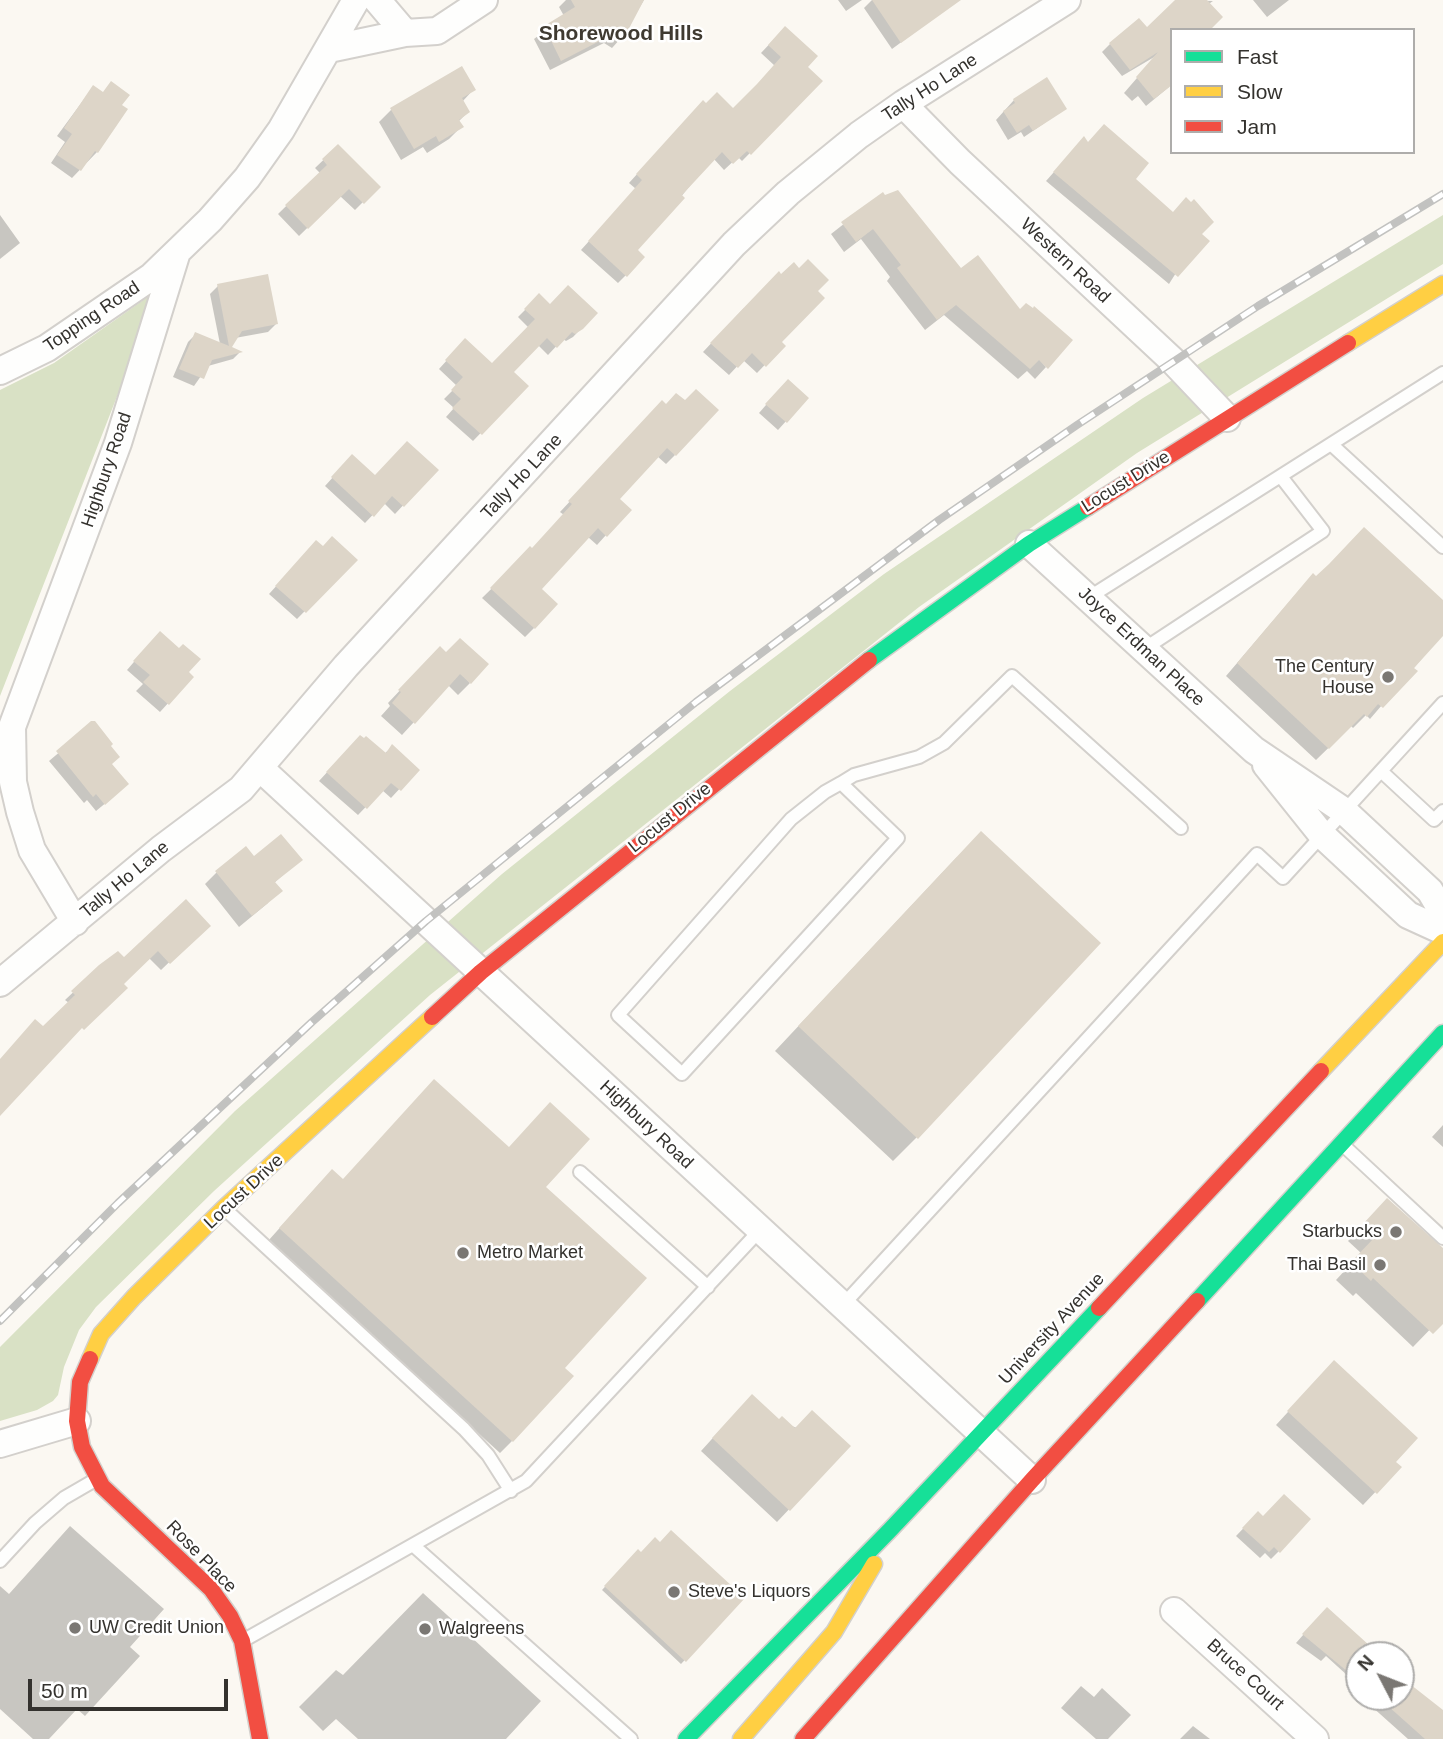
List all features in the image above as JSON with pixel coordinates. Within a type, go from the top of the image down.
[{"type":"main road","name":"Locust Drive","points":[[77,1421],[81,1374],[101,1335],[134,1297],[224,1209],[481,972],[832,687],[1029,544],[1443,284]]},
{"type":"main road","name":"University Avenue","points":[[686,1739],[890,1530],[1443,942]]},
{"type":"main road","points":[[1411,1068],[1443,1012]]},
{"type":"main road","points":[[803,1739],[1032,1480],[1443,1033]]},
{"type":"main road","name":"Rose Place","points":[[77,1421],[82,1447],[102,1486],[211,1589],[242,1641],[260,1739]]},
{"type":"main road","points":[[741,1739],[839,1625],[865,1582],[890,1530]]},
{"type":"street","name":"Highbury Road","points":[[75,922],[32,850],[13,782],[12,727],[118,443],[177,252],[222,206],[260,161],[356,0]]},
{"type":"street","points":[[377,0],[405,33]]},
{"type":"street","points":[[329,49],[405,33],[437,31],[484,0]]},
{"type":"street","name":"Tally Ho Lane","points":[[0,983],[162,849],[241,789],[261,769],[346,666],[734,244],[798,185],[903,104],[1067,0]]},
{"type":"street","name":"Western Road","points":[[903,104],[960,162],[1189,377],[1227,418]]},
{"type":"street","name":"Topping Road","points":[[0,371],[58,341],[152,277],[177,252]]},
{"type":"street","name":"Joyce Erdman Place","points":[[1029,544],[1254,750],[1344,811],[1430,891],[1443,913]]},
{"type":"street","name":"Joyce Erdman Place","points":[[1254,750],[1322,835],[1408,915],[1443,931]]},
{"type":"street","name":"Highbury Road","points":[[261,769],[1032,1480]]},
{"type":"street","points":[[0,1444],[77,1421]]},
{"type":"street","name":"Bruce Court","points":[[1174,1611],[1315,1739]]},
{"type":"lane","points":[[1088,598],[1282,478],[1443,373]]},
{"type":"lane","points":[[1331,444],[1443,547]]},
{"type":"lane","points":[[1144,649],[1323,531],[1282,478]]},
{"type":"lane","points":[[841,783],[898,838],[682,1074],[618,1015],[791,819],[841,783],[854,775],[919,757],[944,743],[1012,676],[1181,828]]},
{"type":"lane","points":[[842,1306],[1257,854],[1283,878],[1443,703]]},
{"type":"lane","points":[[1381,771],[1434,820],[1443,811]]},
{"type":"lane","points":[[1341,1144],[1443,1238]]},
{"type":"lane","points":[[580,1172],[708,1287]]},
{"type":"lane","points":[[224,1209],[464,1429],[488,1455],[511,1491]]},
{"type":"lane","points":[[242,1641],[511,1491],[547,1461],[760,1230]]},
{"type":"lane","points":[[0,1561],[35,1523],[64,1498],[98,1478]]},
{"type":"lane","points":[[414,1546],[631,1739]]},
{"type":"green space","points":[[1443,215],[1443,264],[1137,453],[919,607],[430,995],[214,1191],[96,1307],[79,1330],[64,1367],[58,1395],[53,1401],[37,1410],[0,1421],[0,1347],[235,1111],[502,874],[730,691],[884,574],[1143,398]]},
{"type":"green space","points":[[159,289],[0,696],[0,390],[54,363]]},
{"type":"building","points":[[571,0],[644,0],[624,38],[615,33],[561,61],[544,26],[575,7]]},
{"type":"building","points":[[872,0],[961,0],[901,43]]},
{"type":"building","points":[[1175,0],[1207,0],[1223,17],[1212,28],[1170,28],[1170,87],[1154,99],[1136,77],[1158,52],[1130,70],[1109,43],[1139,18],[1147,27]]},
{"type":"building","points":[[785,26],[818,56],[808,67],[823,81],[751,155],[747,151],[733,164],[722,152],[682,195],[685,198],[638,250],[645,257],[627,277],[588,241],[642,180],[636,174],[703,100],[706,103],[717,92],[733,108],[757,84],[781,57],[768,45]]},
{"type":"building","points":[[462,66],[476,90],[462,98],[470,112],[459,120],[464,127],[439,142],[436,136],[414,149],[390,108]]},
{"type":"building","points":[[1047,77],[1067,109],[1033,131],[1029,125],[1017,133],[1003,111],[1015,103],[1013,99]]},
{"type":"building","points":[[111,81],[130,95],[122,105],[128,109],[98,153],[95,151],[81,171],[57,155],[72,134],[64,128],[93,85],[103,92]]},
{"type":"building","points":[[1104,124],[1149,163],[1136,179],[1173,212],[1186,197],[1191,202],[1194,199],[1214,222],[1202,234],[1210,241],[1178,277],[1053,172],[1084,136],[1088,142]]},
{"type":"building","points":[[338,144],[381,187],[364,204],[349,189],[308,229],[285,205],[327,165],[322,159]]},
{"type":"building","points":[[898,190],[961,268],[978,255],[1020,309],[1026,303],[1033,308],[1034,306],[1073,340],[1048,369],[1039,360],[1030,369],[956,305],[937,320],[897,268],[901,265],[873,229],[856,242],[841,222],[883,192],[885,195]]},
{"type":"building","points":[[808,259],[829,280],[818,291],[825,298],[782,342],[786,346],[766,367],[752,353],[738,368],[710,343],[779,271],[781,274],[794,262],[799,268]]},
{"type":"building","points":[[268,274],[278,324],[242,331],[232,347],[243,352],[212,360],[204,379],[179,369],[195,332],[229,346],[217,284]]},
{"type":"building","points":[[568,285],[598,313],[583,329],[575,334],[572,332],[557,348],[547,338],[514,372],[529,386],[482,435],[452,408],[461,399],[451,390],[463,377],[445,360],[465,338],[492,363],[535,319],[524,309],[539,293],[550,304]]},
{"type":"building","points":[[788,379],[809,398],[787,423],[765,404]]},
{"type":"building","points":[[696,389],[719,410],[676,456],[667,448],[620,499],[632,510],[607,537],[598,528],[542,589],[558,604],[535,629],[490,588],[530,546],[532,548],[572,504],[568,501],[662,400],[666,404],[676,393],[685,400]]},
{"type":"building","points":[[407,441],[439,470],[404,507],[392,496],[374,517],[331,477],[352,454],[375,475]]},
{"type":"building","points":[[1364,527],[1443,600],[1443,636],[1414,668],[1418,671],[1383,708],[1378,704],[1367,717],[1364,714],[1329,749],[1237,663],[1313,573],[1316,576]]},
{"type":"building","points":[[332,536],[358,560],[306,613],[275,586],[316,540],[323,546]]},
{"type":"building","points":[[160,631],[179,648],[183,644],[201,659],[189,672],[194,677],[169,705],[143,682],[150,675],[133,661]]},
{"type":"building","points":[[460,638],[489,664],[471,684],[460,674],[415,724],[392,703],[401,692],[398,690],[440,646],[446,652]]},
{"type":"building","points":[[91,721],[95,721],[113,744],[111,746],[120,757],[112,764],[129,784],[105,805],[96,794],[93,797],[56,751]]},
{"type":"building","points":[[360,735],[364,738],[366,736],[386,753],[392,744],[420,770],[401,791],[391,783],[367,809],[326,772]]},
{"type":"building","points":[[981,831],[1101,943],[918,1139],[798,1026]]},
{"type":"building","points":[[281,834],[303,860],[275,882],[283,891],[252,916],[215,871],[246,846],[254,856]]},
{"type":"building","points":[[186,899],[211,926],[170,964],[158,951],[124,984],[128,988],[84,1030],[82,1028],[0,1116],[0,1059],[35,1019],[43,1026],[75,995],[71,991],[99,965],[118,951],[124,957]]},
{"type":"building","name":"Metro Market","points":[[434,1079],[509,1147],[550,1102],[590,1139],[546,1187],[647,1278],[565,1368],[574,1376],[513,1442],[279,1228],[332,1169],[343,1179]]},
{"type":"building","points":[[1387,1198],[1443,1248],[1443,1324],[1433,1334],[1373,1278],[1371,1281],[1351,1262],[1376,1236],[1363,1224]]},
{"type":"building","points":[[1334,1360],[1418,1438],[1396,1462],[1402,1467],[1377,1494],[1287,1411]]},
{"type":"building","points":[[752,1394],[779,1419],[782,1416],[795,1428],[812,1410],[851,1446],[790,1511],[712,1438]]},
{"type":"building","points":[[1284,1494],[1311,1519],[1280,1553],[1274,1547],[1269,1552],[1242,1528],[1258,1511],[1263,1516]]},
{"type":"building","name":"Steve's Liquors","points":[[671,1530],[745,1598],[686,1662],[604,1586],[638,1549],[641,1552],[655,1537],[660,1542]]},
{"type":"building","points":[[1327,1607],[1365,1641],[1345,1641],[1345,1669],[1302,1634]]},
{"type":"building","points":[[1415,1688],[1443,1710],[1443,1739],[1425,1739],[1394,1711],[1415,1711]]},
{"type":"railway","points":[[0,1321],[118,1203],[312,1022],[426,921],[696,702],[939,520],[1077,425],[1258,306],[1443,194]]},
{"type":"traffic: fast","points":[[869,660],[1029,544],[1088,507]]},
{"type":"traffic: fast","points":[[1197,1301],[1443,1033]]},
{"type":"traffic: fast","points":[[686,1739],[890,1530],[1099,1308]]},
{"type":"traffic: slow","points":[[1348,343],[1443,284]]},
{"type":"traffic: slow","points":[[1321,1071],[1443,942]]},
{"type":"traffic: slow","points":[[90,1359],[101,1334],[134,1297],[224,1208],[432,1017]]},
{"type":"traffic: slow","points":[[741,1739],[834,1632],[874,1564]]},
{"type":"traffic: jam","points":[[1088,507],[1348,343]]},
{"type":"traffic: jam","points":[[432,1017],[481,972],[869,660]]},
{"type":"traffic: jam","points":[[1099,1308],[1321,1071]]},
{"type":"traffic: jam","points":[[803,1739],[1032,1480],[1197,1301]]},
{"type":"traffic: jam","points":[[90,1359],[80,1382],[77,1421],[82,1447],[102,1486],[211,1589],[230,1616],[242,1641],[260,1739]]},
{"type":"place","name":"The Century House","points":[[1388,677]]},
{"type":"place","name":"Starbucks","points":[[1396,1232]]},
{"type":"place","name":"Metro Market","points":[[463,1253]]},
{"type":"place","name":"Thai Basil","points":[[1380,1265]]},
{"type":"place","name":"Steve's Liquors","points":[[674,1592]]},
{"type":"place","name":"UW Credit Union","points":[[75,1628]]},
{"type":"place","name":"Walgreens","points":[[425,1629]]},
{"type":"district","name":"Shorewood Hills","points":[[621,34]]}]
